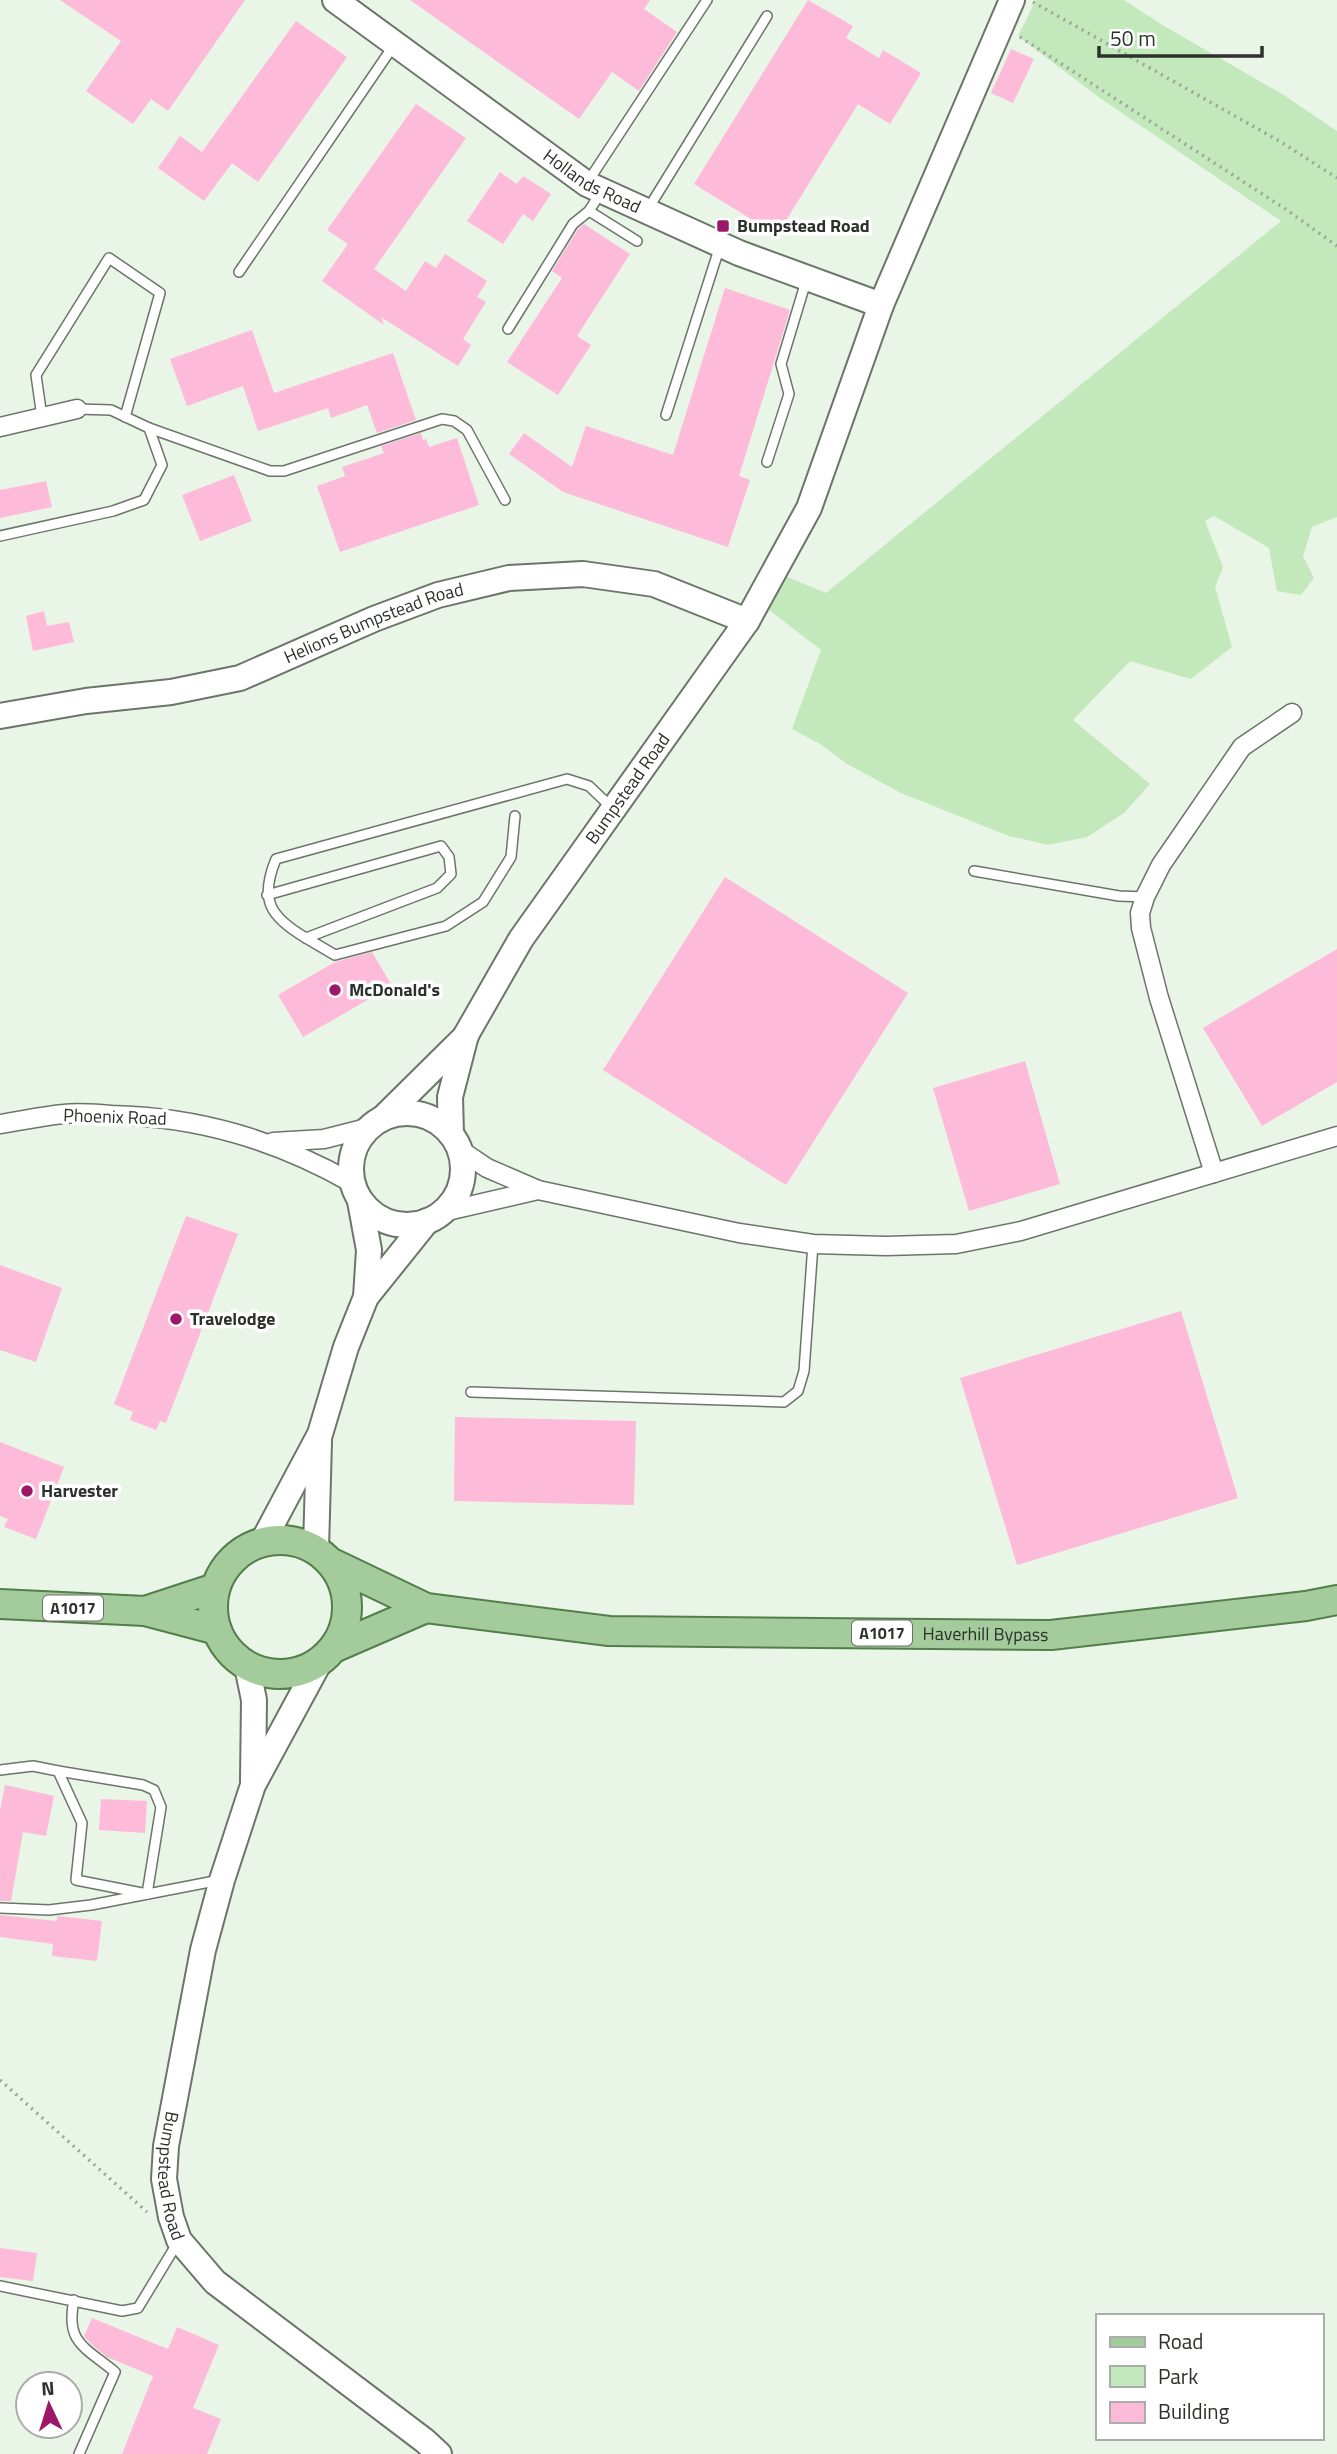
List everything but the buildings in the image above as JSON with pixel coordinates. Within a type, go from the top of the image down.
[{"type":"main road","name":"Hollands Road","points":[[335,0],[592,195],[647,211],[721,244],[881,304]]},
{"type":"main road","name":"Bumpstead Road","points":[[455,1141],[450,1097],[466,1035],[521,939],[747,621],[809,508],[881,304],[1012,0]]},
{"type":"main road","name":"Helions Bumpstead Road","points":[[0,716],[86,701],[171,692],[240,678],[374,619],[439,595],[509,578],[583,575],[654,584],[747,621]]},
{"type":"main road","name":"Bumpstead Road","points":[[376,1123],[466,1035]]},
{"type":"main road","points":[[264,1541],[320,1434],[346,1347],[366,1297],[369,1250],[350,1163],[356,1144],[376,1123],[404,1112],[423,1115],[439,1122],[455,1141],[463,1165],[462,1182],[455,1198],[435,1217],[366,1297]]},
{"type":"main road","points":[[356,1192],[374,1215],[391,1223],[409,1225],[435,1217]]},
{"type":"main road","points":[[320,1434],[325,1557]]},
{"type":"main road","points":[[327,1655],[346,1625],[348,1602],[345,1585],[325,1557],[294,1540],[264,1541],[242,1551],[225,1567],[215,1588],[213,1612],[217,1630],[229,1650],[247,1665],[269,1674],[292,1674],[426,1608]]},
{"type":"main road","name":"Haverhill Bypass","points":[[325,1557],[426,1608],[609,1632],[1051,1635],[1307,1606],[1337,1600]]},
{"type":"main road","name":"A1017","points":[[145,1611],[215,1588]]},
{"type":"main road","name":"A1017","points":[[0,1604],[145,1611],[217,1630]]},
{"type":"main road","name":"Bumpstead Road","points":[[327,1655],[253,1785],[222,1880],[203,1950],[166,2146],[164,2179],[171,2217],[179,2240],[215,2282],[439,2454]]},
{"type":"main road","name":"Bumpstead Road","points":[[247,1665],[254,1700],[253,1785]]},
{"type":"street","points":[[0,426],[77,409]]},
{"type":"street","points":[[1214,1173],[1159,998],[1141,928],[1140,913],[1161,865],[1242,747],[1292,713]]},
{"type":"street","name":"Phoenix Road","points":[[0,1124],[66,1114],[149,1116],[186,1121],[270,1143],[320,1164],[356,1192]]},
{"type":"street","name":"Phoenix Road","points":[[270,1143],[324,1139],[376,1123]]},
{"type":"street","points":[[455,1141],[487,1168],[538,1190],[739,1233],[813,1244],[886,1246],[956,1244],[1021,1231],[1337,1136]]},
{"type":"street","points":[[435,1217],[538,1190]]},
{"type":"lane","points":[[509,330],[707,0]]},
{"type":"lane","points":[[647,211],[767,16]]},
{"type":"lane","points":[[239,272],[395,44]]},
{"type":"lane","points":[[592,195],[637,241]]},
{"type":"lane","points":[[666,415],[721,244]]},
{"type":"lane","points":[[42,417],[36,375],[109,258],[160,293],[125,417]]},
{"type":"lane","points":[[767,462],[789,394],[781,364],[808,277]]},
{"type":"lane","points":[[77,409],[111,410],[149,428],[270,471],[284,471],[442,419],[454,421],[467,430],[505,500]]},
{"type":"lane","points":[[0,536],[113,511],[144,500],[162,464],[149,428]]},
{"type":"lane","points":[[515,816],[511,857],[497,880],[483,902],[446,926],[335,955],[288,927],[275,916],[267,895],[270,874],[276,859],[567,779],[589,786],[613,810]]},
{"type":"lane","points":[[267,895],[441,846],[449,857],[451,874],[437,888],[306,938]]},
{"type":"lane","points":[[974,871],[1119,896],[1145,897]]},
{"type":"lane","points":[[471,1392],[784,1402],[797,1391],[804,1371],[813,1244]]},
{"type":"lane","points":[[0,1770],[33,1766],[143,1785],[154,1790],[160,1807],[147,1894]]},
{"type":"lane","points":[[58,1771],[82,1823],[76,1880],[147,1894]]},
{"type":"lane","points":[[0,1908],[50,1910],[91,1905],[222,1880]]},
{"type":"lane","points":[[0,2286],[122,2311],[138,2308],[179,2240]]},
{"type":"lane","points":[[74,2300],[70,2317],[74,2338],[115,2372],[79,2454]]},
{"type":"path","points":[[1030,0],[1281,142],[1337,178]]},
{"type":"path","points":[[1002,25],[1287,210],[1337,246]]},
{"type":"path","points":[[0,2080],[149,2214]]},
{"type":"green space","points":[[1036,0],[1124,0],[1282,94],[1337,131],[1337,517],[1312,527],[1303,556],[1314,578],[1301,595],[1277,591],[1269,548],[1214,516],[1205,521],[1223,567],[1215,587],[1232,647],[1191,679],[1130,661],[1073,720],[1150,784],[1124,813],[1087,837],[1048,845],[1009,836],[901,793],[847,764],[822,745],[792,729],[821,650],[769,610],[785,576],[826,593],[1281,221],[1097,96],[1018,36]]},
{"type":"place","name":"Bumpstead Road","points":[[723,226]]},
{"type":"place","name":"McDonald's","points":[[335,990]]},
{"type":"place","name":"Travelodge","points":[[176,1319]]},
{"type":"place","name":"Harvester","points":[[27,1491]]}]
